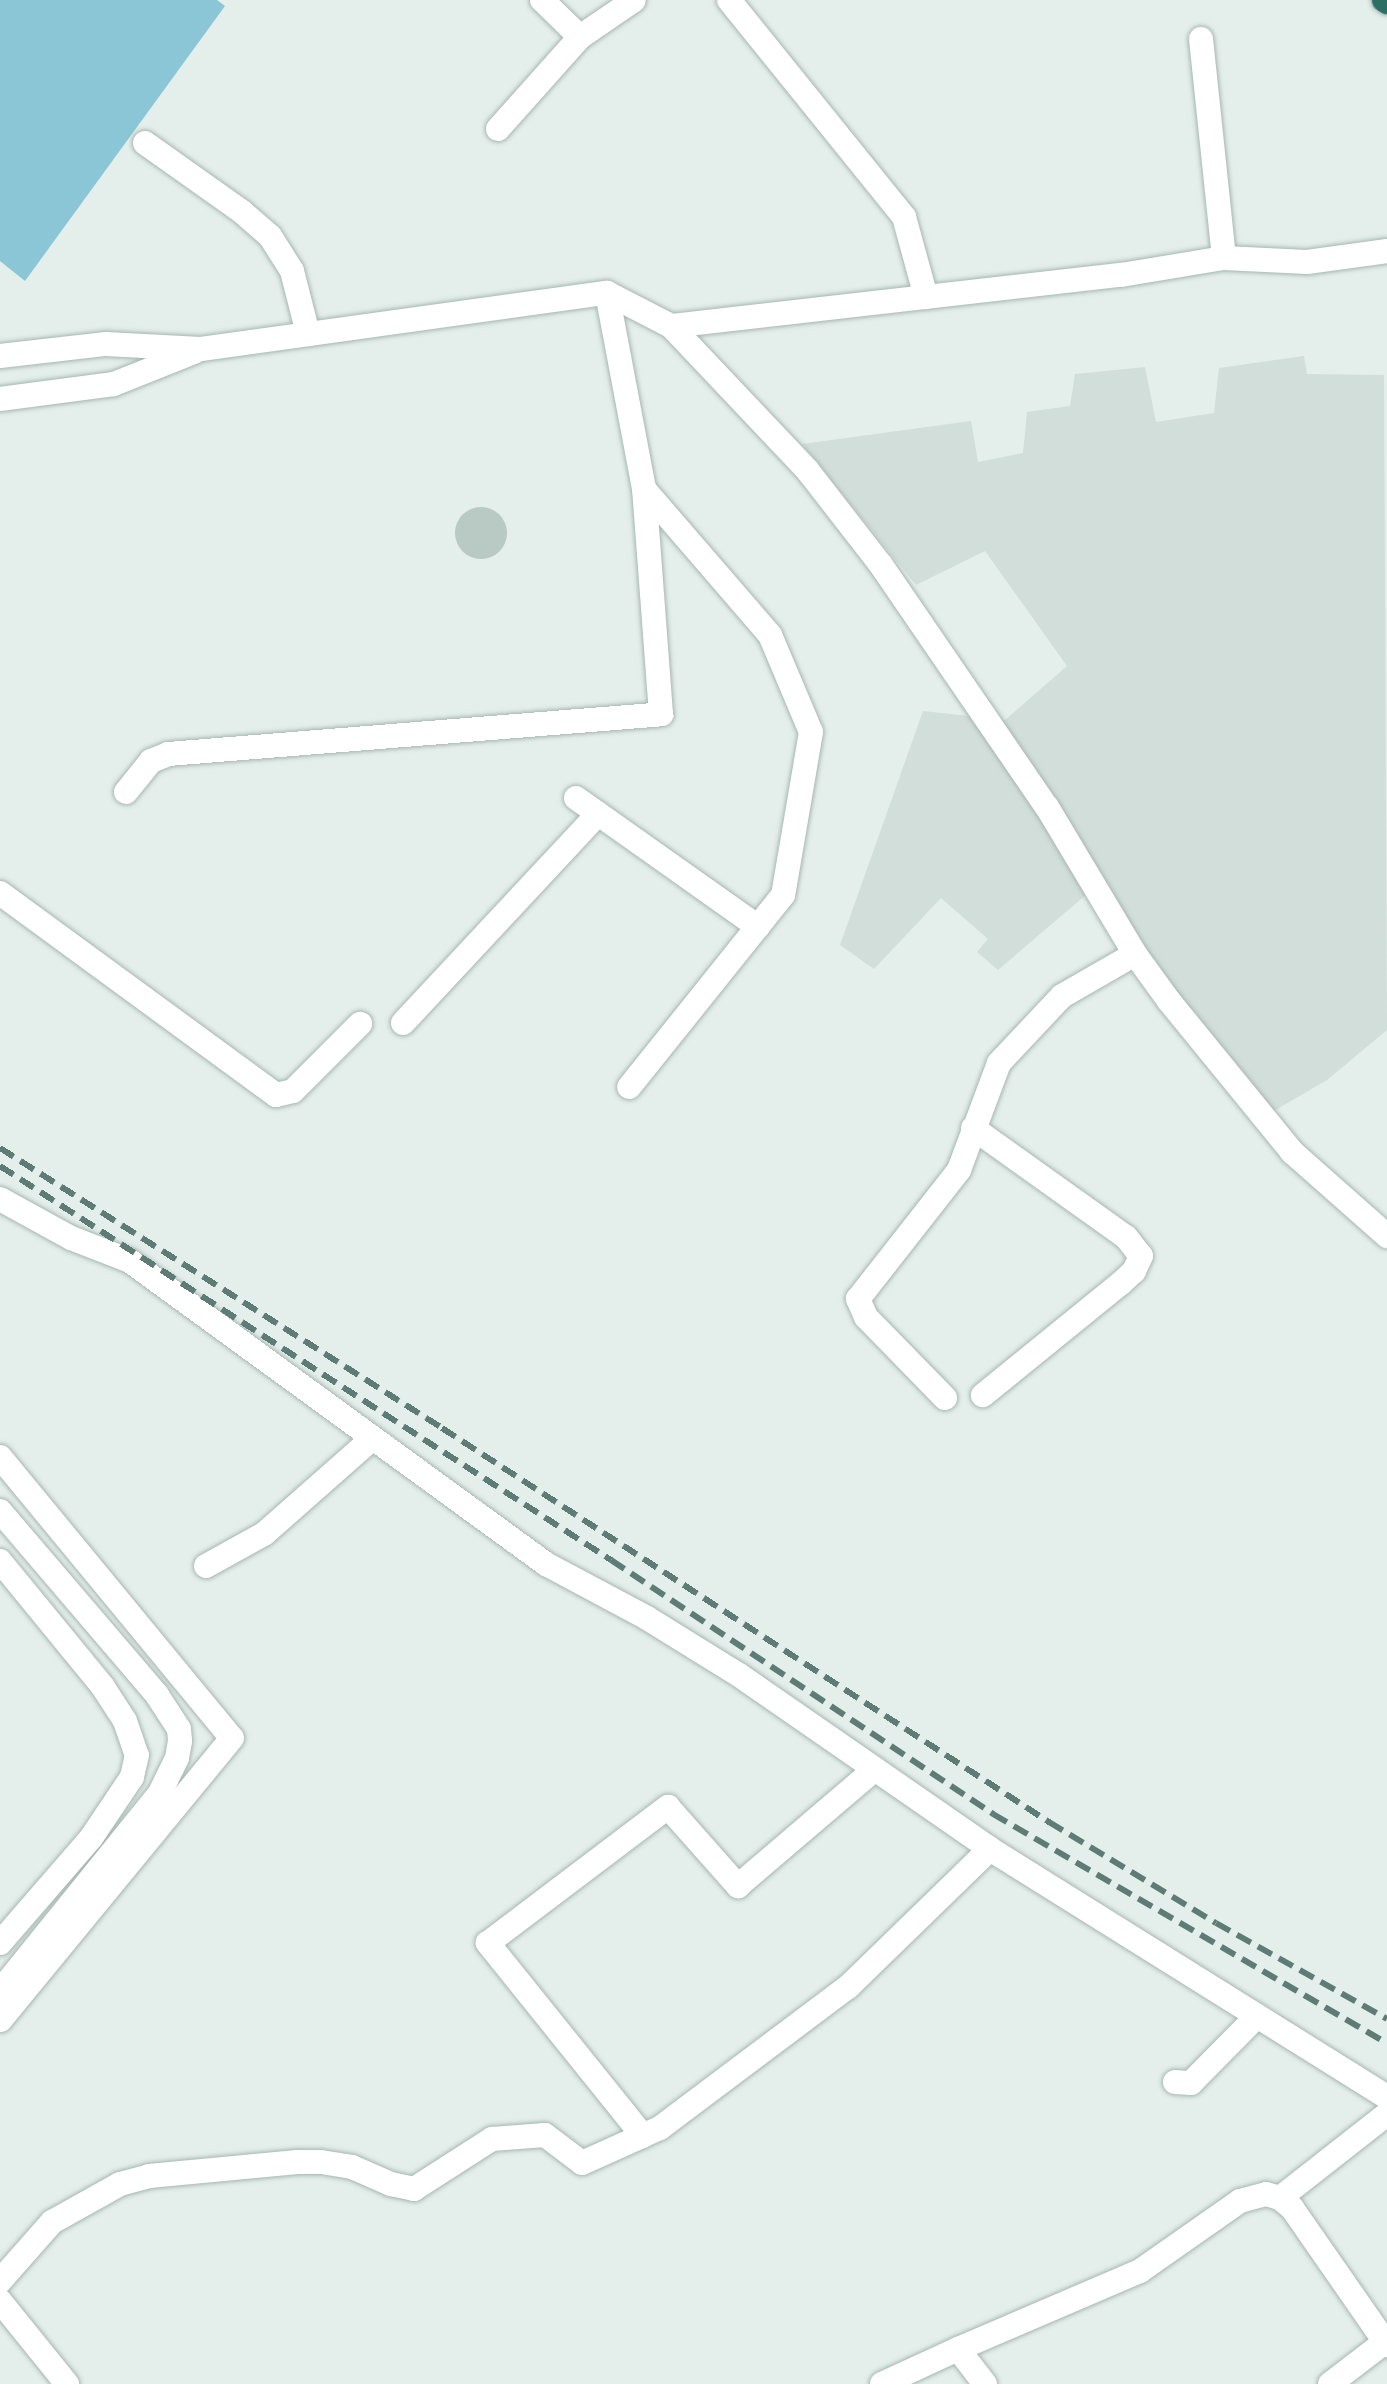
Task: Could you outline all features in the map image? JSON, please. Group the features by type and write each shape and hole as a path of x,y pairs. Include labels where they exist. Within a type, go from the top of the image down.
{"street":[{"path":"542,0 580,37"},
{"path":"498,129 580,37 634,0"},
{"path":"729,0 904,217 926,297"},
{"path":"1201,39 1224,258"},
{"path":"145,143 241,211 270,236 292,271 308,334"},
{"path":"671,326 1121,275 1224,258 1307,262 1387,251"},
{"path":"126,792 151,761 168,754 661,714 644,489 607,293"},
{"path":"0,356 106,344 201,349 607,293 671,326 808,471 881,565 1047,807 1135,954 1264,1121 1327,1185 1387,1236"},
{"path":"0,399 114,384 201,349"},
{"path":"629,1087 783,895 811,732 770,635 644,489"},
{"path":"576,798 758,927"},
{"path":"403,1023 598,814"},
{"path":"0,893 276,1095 293,1091 360,1024"},
{"path":"945,1398 866,1317 858,1299 959,1170 999,1063 1020,1037 1062,996 1135,954"},
{"path":"973,1128 1126,1237 1141,1256 1134,1271 1121,1283 983,1395"},
{"path":"0,1199 71,1238 130,1261 546,1564 647,1618 739,1675 990,1849 1387,2097"},
{"path":"206,1566 264,1534 373,1438"},
{"path":"0,1457 232,1738 0,2020"},
{"path":"0,1511 157,1695 179,1729 180,1741 177,1758 160,1793 45,1940 0,1991"},
{"path":"0,1561 103,1687 125,1721 137,1755 132,1777 91,1838 0,1943"},
{"path":"643,2136 488,1943 668,1807 738,1886 875,1769"},
{"path":"0,2281 52,2222 133,2179 321,2162 352,2167 404,2189 414,2189 492,2139 545,2135 582,2163 660,2128 848,1987 990,1849"},
{"path":"1175,2082 1191,2083 1257,2016"},
{"path":"1280,2198 1387,2114"},
{"path":"882,2384 1140,2271 1240,2201 1266,2194 1280,2198 1292,2208 1386,2343 1330,2384"},
{"path":"0,2301 67,2384"},
{"path":"958,2349 985,2384"}],"shaded area":[{"path":"1304,356 1307,374 1384,375 1387,1030 1327,1080 1272,1112 1152,968 1101,882 998,970 977,952 988,939 941,898 874,969 840,945 923,711 1005,720 1067,666 985,551 916,585 802,444 971,421 978,462 1023,453 1027,412 1070,406 1075,374 1145,367 1156,422 1214,413 1219,368"}],"water":[{"path":"0,0 217,0 225,6 25,281 0,261"}],"building":[{"path":"481,507 499,515 507,533 499,551 481,559 463,551 455,533 463,515"}],"railway":[{"path":"0,1148 442,1428 1049,1822 1216,1923 1387,2019"},
{"path":"0,1166 611,1560 993,1814 1387,2043"}]}
